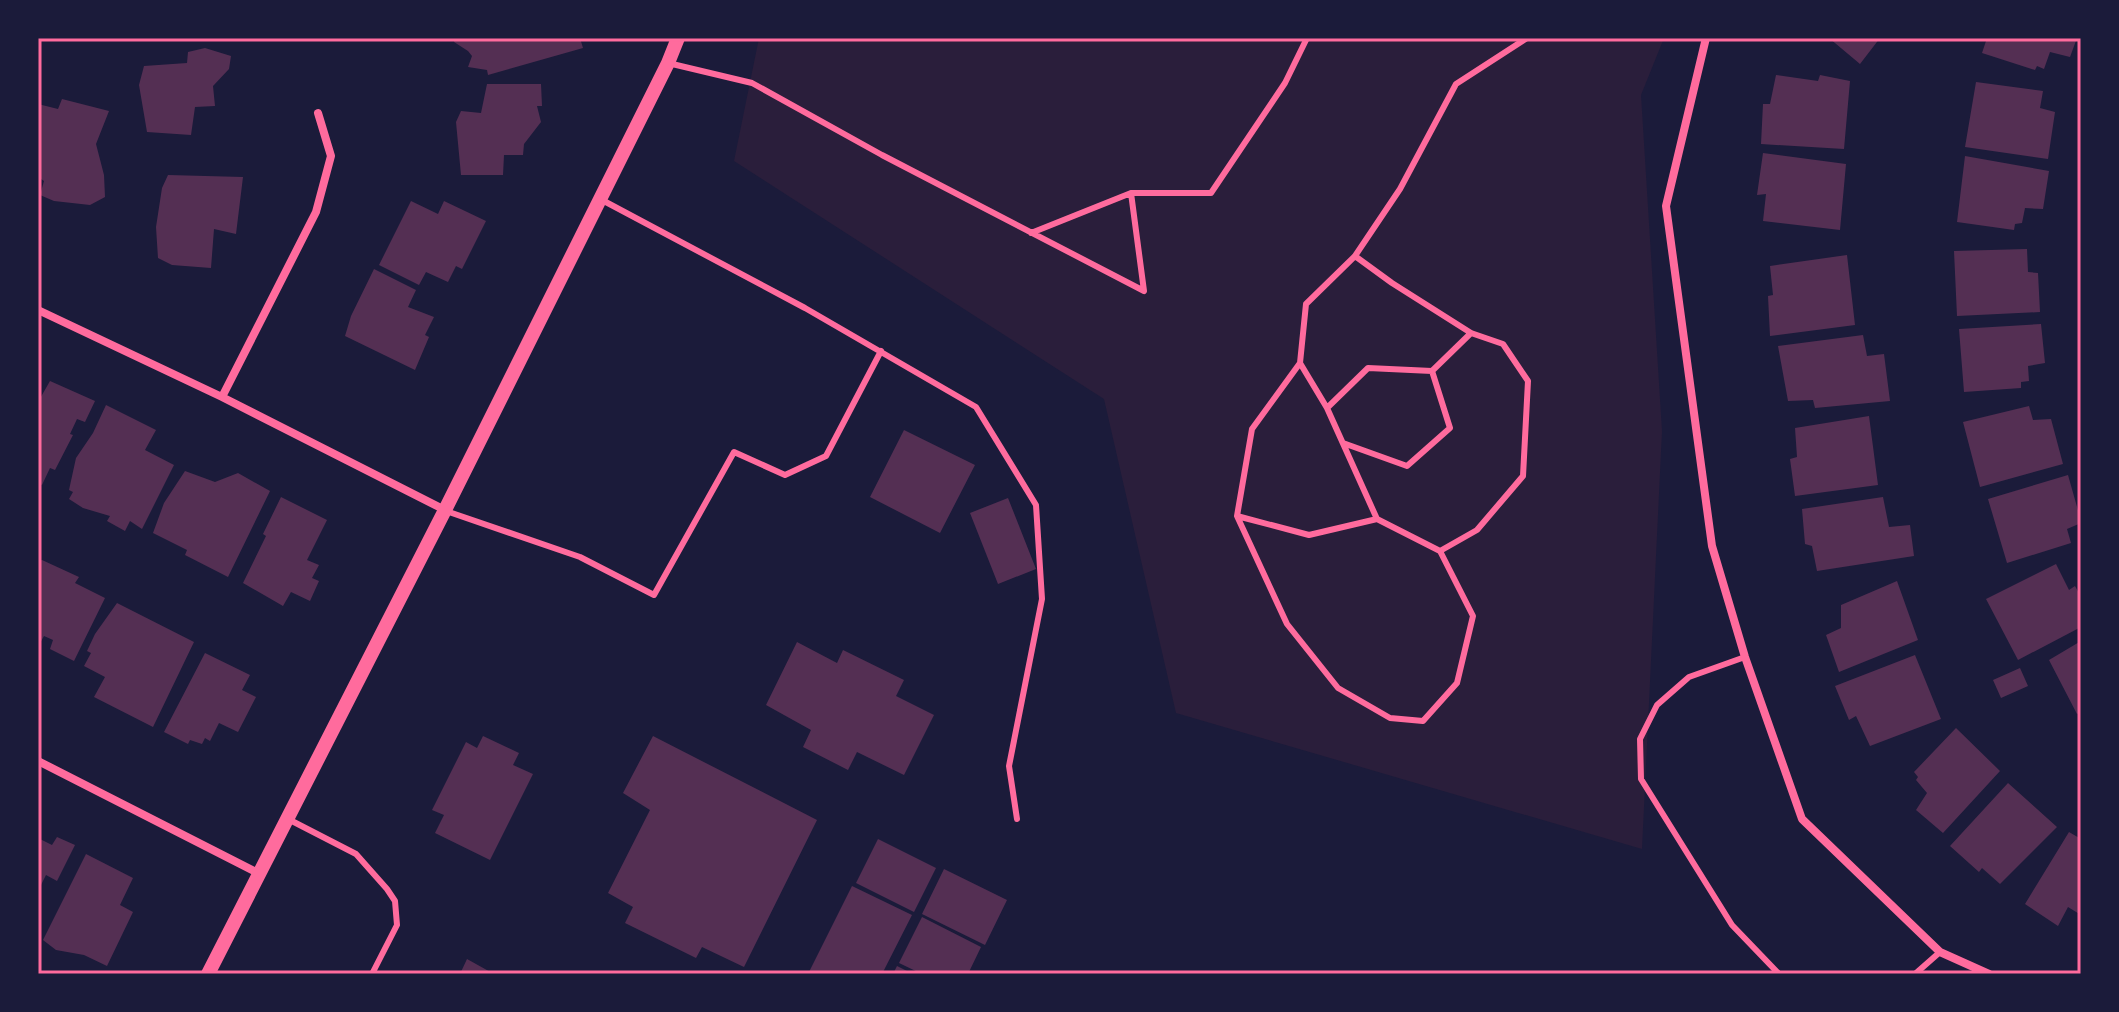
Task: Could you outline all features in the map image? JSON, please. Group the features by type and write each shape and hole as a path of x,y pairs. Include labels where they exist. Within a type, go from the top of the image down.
{"street":[{"path":"208,974 445,510 678,38"},
{"path":"1706,38 1666,206 1712,546 1745,657 1802,819 1940,952 1989,974"},
{"path":"222,397 316,212 331,156 318,113"},
{"path":"38,310 222,397 445,510"},
{"path":"38,761 260,874"}],"lane":[{"path":"1031,233 1131,193 1211,193 1285,83 1307,38"},
{"path":"1300,363 1327,408 1377,519 1440,551 1473,616 1457,683 1423,721 1390,718 1338,688 1287,624 1237,516 1252,429 1300,363 1306,304 1355,256 1400,189 1456,84 1527,38"},
{"path":"668,63 752,83 1144,291 1131,193"},
{"path":"600,199 881,351 976,407 1036,505 1042,599 1009,766 1017,819"},
{"path":"1355,256 1471,333 1503,344 1528,381 1523,476 1477,530 1440,551"},
{"path":"1327,408 1368,368 1432,371 1471,333"},
{"path":"445,510 580,557 654,595 734,452 785,475 826,456 881,351"},
{"path":"1343,443 1407,466 1450,428 1432,371"},
{"path":"1237,516 1309,535 1377,519"},
{"path":"1745,657 1689,677 1657,705 1640,739 1641,779 1732,925 1779,974"},
{"path":"288,819 356,854 395,901 397,925 372,974"},
{"path":"1915,974 1940,952"}],"shaded area":[{"path":"759,38 1664,38 1641,95 1662,431 1642,849 1176,713 1104,399 734,161"}],"building":[{"path":"455,38 580,38 583,48 488,75 487,70 468,67 472,56 454,42"},
{"path":"1829,38 1880,38 1860,64"},
{"path":"1987,38 2077,38 2070,57 2050,52 2044,69 2037,66 2035,70 1982,53"},
{"path":"205,48 231,56 229,69 213,86 215,106 195,107 191,135 147,132 139,85 144,66 187,63 188,52"},
{"path":"1776,75 1818,81 1820,75 1850,81 1844,149 1761,144 1763,104 1770,104"},
{"path":"1976,82 2043,91 2040,108 2055,112 2048,159 1965,147"},
{"path":"487,84 541,84 542,106 537,106 541,122 524,144 523,155 504,155 503,175 461,175 456,122 461,111 481,113"},
{"path":"62,99 109,111 96,144 104,175 105,197 90,205 54,201 40,195 44,181 38,177 38,104 58,109"},
{"path":"1763,153 1846,164 1840,230 1763,221 1766,194 1757,195"},
{"path":"1965,156 2049,171 2043,209 2025,208 2022,223 2015,224 2014,230 1957,222"},
{"path":"168,175 243,177 236,234 214,229 211,268 172,265 158,258 156,227 162,188"},
{"path":"411,201 438,214 444,201 486,221 462,269 456,266 448,282 426,272 419,285 379,265"},
{"path":"2027,249 2028,272 2038,273 2040,312 1957,316 1954,251"},
{"path":"1847,255 1855,325 1770,336 1768,296 1773,295 1770,266"},
{"path":"374,269 416,290 408,307 434,317 415,370 345,336 351,316"},
{"path":"2041,324 2045,363 2028,366 2029,381 2021,382 2021,388 1964,392 1959,329"},
{"path":"1863,335 1867,356 1884,354 1890,401 1815,408 1813,400 1788,401 1778,346"},
{"path":"50,381 95,401 85,422 77,419 70,434 73,435 55,470 50,468 42,485 38,483 38,402"},
{"path":"106,405 156,430 145,450 174,465 142,529 130,521 125,531 107,521 110,516 83,508 69,499 73,492 69,490 76,458 93,433"},
{"path":"2029,406 2033,420 2051,419 2063,464 1980,487 1963,422"},
{"path":"1869,416 1878,485 1795,496 1790,459 1797,457 1795,428"},
{"path":"904,430 975,465 940,533 870,497"},
{"path":"185,471 215,482 238,473 270,491 228,577 185,555 187,550 153,533 164,503"},
{"path":"2068,475 2081,521 2067,529 2071,543 2007,563 1988,499"},
{"path":"281,497 327,520 307,560 319,565 312,578 319,581 310,601 291,592 283,606 243,583"},
{"path":"1883,497 1889,527 1910,525 1914,556 1817,571 1812,546 1805,544 1802,509"},
{"path":"1008,498 1036,569 998,584 970,513"},
{"path":"38,561 79,577 75,583 105,598 74,661 50,649 53,640 44,636 38,647"},
{"path":"2056,564 2069,590 2075,586 2081,597 2081,627 2018,660 1986,599"},
{"path":"1897,581 1918,640 1839,672 1826,635 1841,628 1841,605"},
{"path":"117,603 194,642 153,727 94,697 105,677 84,666 95,634"},
{"path":"2081,641 2081,712 2077,714 2049,660"},
{"path":"797,642 837,663 843,650 904,680 896,696 934,715 904,775 857,752 848,770 803,747 811,730 766,705"},
{"path":"205,653 250,675 242,690 256,697 238,732 219,723 210,741 205,738 202,744 190,740 188,744 164,732"},
{"path":"1915,655 1941,719 1870,746 1856,716 1849,720 1835,686"},
{"path":"2020,668 2028,686 2001,698 1993,680"},
{"path":"1956,728 2000,771 1943,833 1916,810 1927,793 1916,780 1918,777 1914,772"},
{"path":"483,736 519,753 513,765 533,774 490,860 435,833 444,815 432,810 466,742 477,748"},
{"path":"653,736 817,820 744,967 702,947 696,958 625,923 633,907 608,893 650,810 623,793"},
{"path":"2008,783 2057,827 2000,884 1982,868 1979,872 1950,846"},
{"path":"2069,832 2081,839 2081,915 2068,907 2058,926 2025,904"},
{"path":"57,837 75,845 57,881 46,875 38,891 38,838 52,845"},
{"path":"878,839 936,868 914,912 856,883"},
{"path":"86,854 133,878 120,905 133,912 107,966 84,955 56,950 43,940"},
{"path":"944,869 1007,900 985,945 922,914"},
{"path":"852,886 912,915 882,974 808,974"},
{"path":"922,917 981,947 968,974 922,974 899,963"},
{"path":"467,959 494,974 460,974"},
{"path":"897,966 913,974 893,974"}]}
